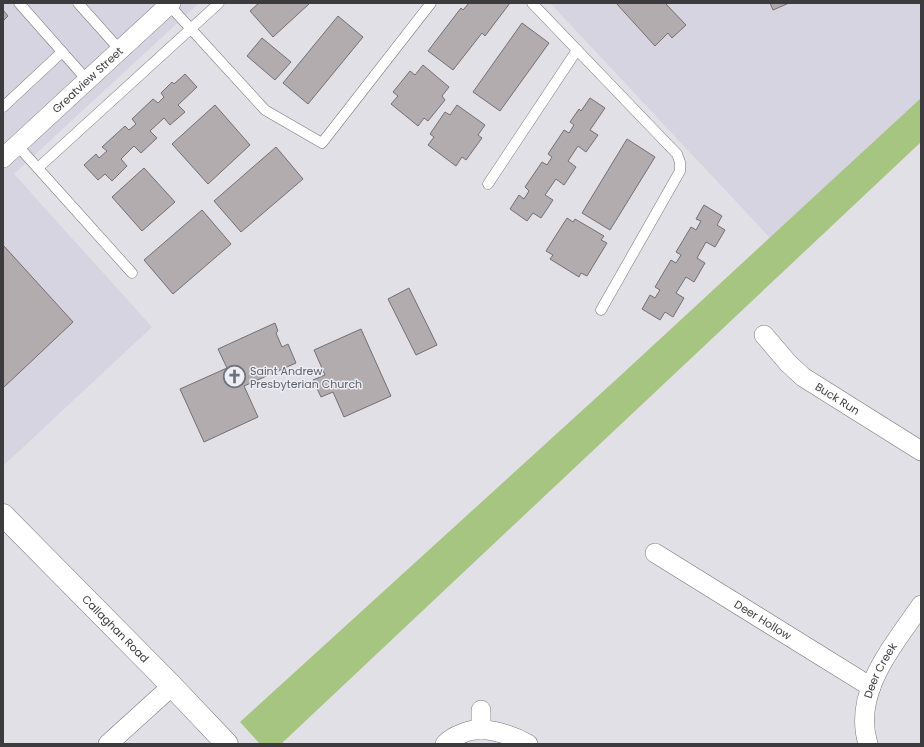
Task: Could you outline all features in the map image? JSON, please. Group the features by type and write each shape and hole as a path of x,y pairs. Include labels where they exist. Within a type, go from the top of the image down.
{"main road":[{"name":"Callaghan Road","path":"6,525 172,686 227,744"}],"street":[{"name":"Greatview Street","path":"3,158 170,4"},
{"name":"Buck Run","path":"764,335 788,363 803,377 921,451"},
{"name":"Deer Hollow","path":"655,553 871,687"},
{"name":"Deer Creek","path":"868,744 865,718 871,687 882,663 921,605"},
{"path":"108,744 172,686"},
{"path":"481,710 481,730"},
{"path":"445,744 461,733 481,730 499,732 517,738 528,744"}],"lane":[{"path":"19,3 87,80"},
{"path":"78,3 120,50"},
{"path":"38,168 219,3"},
{"path":"170,4 191,29 266,110 322,143 431,3"},
{"path":"532,3 677,154 680,162 680,171 601,310"},
{"path":"488,184 577,50"},
{"path":"3,107 62,52"},
{"path":"17,145 132,273"}],"shaded area":[{"path":"3,3 199,3 14,174 152,327 3,466"},
{"path":"550,3 921,3 921,98 770,238"}],"green space":[{"path":"921,98 921,142 281,744 260,744 240,722 620,376"}],"building":[{"path":"259,3 310,3 273,37 250,11"},
{"path":"469,3 510,3 485,36 482,33 453,70 428,51 461,8 463,10"},
{"path":"616,3 665,3 686,25 672,38 668,33 655,46"},
{"path":"770,3 789,3 773,10"},
{"path":"3,10 8,16 3,21"},
{"path":"338,16 363,37 308,104 283,83"},
{"path":"522,23 549,43 500,111 473,92"},
{"path":"262,38 291,62 275,80 247,56"},
{"path":"423,65 449,87 442,96 445,100 428,121 424,118 418,126 391,104 398,96 393,92 410,71 415,75"},
{"path":"185,74 197,87 178,105 185,112 170,125 164,118 150,131 157,138 141,153 134,146 121,159 127,166 112,181 105,174 98,180 84,165 96,154 99,158 107,151 102,147 125,126 129,130 136,124 132,119 153,99 158,103 164,97 161,93 172,82 174,84"},
{"path":"590,98 605,108 590,130 598,135 586,152 578,146 568,161 576,167 564,185 556,179 545,195 553,200 541,218 533,213 527,221 510,209 519,195 524,199 529,191 525,187 542,162 547,165 552,157 548,154 564,130 569,133 574,125 570,122 579,109 581,111"},
{"path":"215,105 250,145 208,184 172,144"},
{"path":"457,105 485,125 478,135 482,138 466,160 462,157 456,166 428,145 434,137 430,134 445,112 450,115"},
{"path":"627,139 655,157 610,230 582,213"},
{"path":"276,147 303,179 241,232 214,201"},
{"path":"144,168 175,202 142,231 112,197"},
{"path":"704,205 722,216 717,225 725,230 715,247 706,242 697,258 705,263 694,282 686,277 676,293 684,298 673,317 665,312 660,320 642,309 650,295 655,298 660,290 655,287 671,260 676,263 681,255 676,252 691,227 696,230 701,221 696,219"},
{"path":"202,210 231,244 173,294 144,260"},
{"path":"567,218 573,222 575,219 604,236 601,240 607,243 587,276 581,273 579,277 550,259 553,255 546,251"},
{"path":"3,245 73,322 3,388"},
{"path":"409,288 437,345 416,355 388,299"},
{"name":"Saint Andrew Presbyterian Church","path":"275,323 278,331 276,333 282,347 288,344 296,363 244,386 258,417 204,442 180,389 227,368 218,349"},
{"path":"361,329 391,396 344,417 333,392 321,397 313,380 325,375 314,350"}],"place":[{"name":"Saint Andrew Presbyterian Church","path":"235,377"}]}
